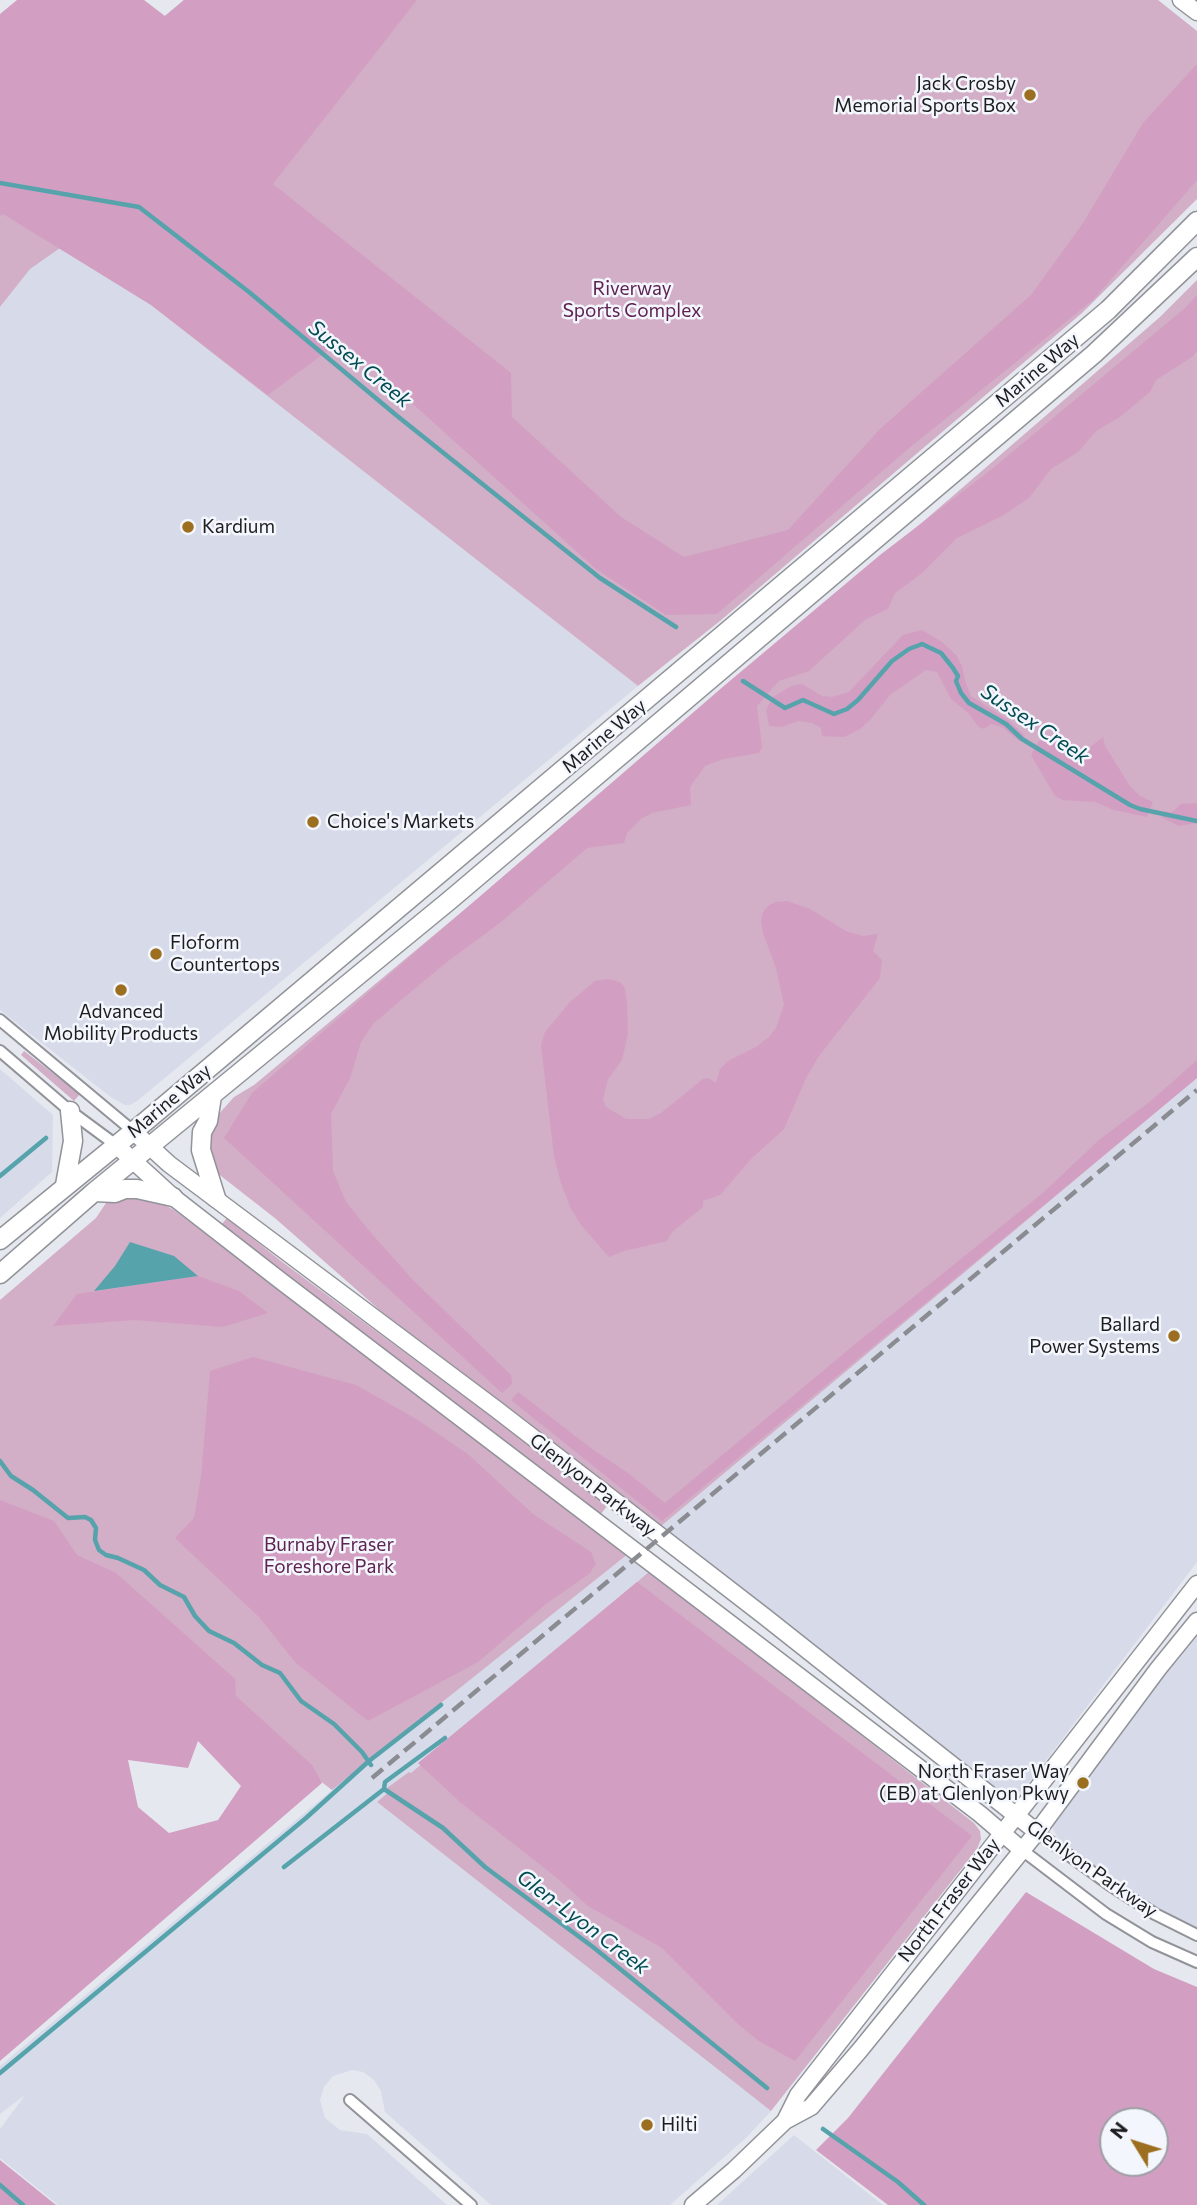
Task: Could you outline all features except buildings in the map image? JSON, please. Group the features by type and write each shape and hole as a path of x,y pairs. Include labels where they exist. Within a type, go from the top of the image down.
{"main road":[{"name":"Marine Way","path":"0,1240 1098,318 1197,221"},
{"name":"Marine Way","path":"0,1274 94,1192 450,900 1094,354 1197,257"},
{"path":"212,1096 208,1121 202,1132 201,1150 216,1198"},
{"path":"65,1185 73,1141 70,1111"},
{"path":"94,1192 115,1193 125,1189 137,1189 173,1197"}],"street":[{"path":"1181,0 1197,12"},
{"name":"Glenlyon Parkway","path":"0,1020 169,1164 764,1616 1037,1832 1155,1914 1197,1935"},
{"name":"Glenlyon Parkway","path":"0,1051 70,1111 116,1145 173,1197 1106,1914 1152,1942 1197,1962"},
{"name":"North Fraser Way","path":"693,2205 734,2171 785,2120 798,2095 1197,1584"},
{"name":"North Fraser Way","path":"785,2120 811,2107 860,2050 1037,1832 1197,1621"},
{"path":"351,2100 471,2205"}],"shaded area":[{"path":"60,247 151,305 638,686 130,1105 112,1098 0,1010 0,307 30,268"},
{"path":"0,1069 53,1115 52,1172 0,1218"},
{"path":"1197,1078 1197,1562 1025,1788 1014,1796 1007,1795 998,1791 660,1527"},
{"path":"628,1554 650,1571 377,1802 771,2111 747,2137 670,2205 491,2205 385,2112 381,2091 374,2080 363,2072 352,2070 333,2076 324,2087 320,2100 325,2118 340,2130 367,2134 447,2205 58,2205 0,2158 0,2129 25,2095 0,2114 0,2066 332,1790"},
{"path":"1197,1632 1197,1929 1146,1902 1113,1880 1058,1838 1052,1827 1058,1813"},
{"path":"794,2135 883,2205 717,2205"}],"green space":[{"path":"17,0 144,0 165,16 184,0 417,0 273,184 511,373 512,417 621,517 684,557 788,530 880,429 1031,295 1083,223 1143,123 1197,64 1197,180 1093,300 908,449 717,614 666,615 596,569 342,340 268,395 151,305 3,214 0,216 0,14"},
{"name":"Riverway Sports Complex","path":"184,0 1158,0 1197,31 1197,199 1082,313 720,621 638,686 151,305 60,248 30,269 0,307 0,46 67,98"},
{"path":"1197,280 1197,1078 660,1527 383,1313 276,1219 215,1171 207,1141 217,1116 234,1097 254,1085 734,685 1160,317"},
{"path":"1197,295 1197,351 1192,357 1156,380 1150,392 1120,417 1096,431 1078,452 1051,469 1029,498 1002,516 957,538 922,573 895,593 888,609 866,619 809,671 779,681 757,706 762,747 759,753 723,759 705,766 690,787 691,805 652,813 641,819 627,833 624,843 587,848 501,922 447,962 374,1023 361,1042 350,1078 331,1114 333,1171 346,1202 372,1234 412,1279 511,1375 512,1384 502,1393 224,1138 252,1093 725,685 880,555 992,469 1185,308"},
{"path":"922,630 942,642 956,655 971,696 1011,722 1025,736 1019,741 1002,727 991,724 984,729 979,727 968,713 951,699 937,672 926,670 890,695 860,729 844,737 822,736 821,728 799,721 781,727 769,726 766,710 773,697 791,686 802,684 822,696 832,697 849,692 903,635"},
{"path":"1053,735 1066,750 1075,753 1084,752 1103,737 1105,746 1130,786 1140,796 1153,802 1147,817 1114,810 1095,802 1063,800 1055,796 1031,755 1038,742 1045,736"},
{"path":"1197,803 1197,823 1179,826 1161,817 1165,811 1171,813 1181,804"},
{"path":"787,901 810,909 846,931 863,936 878,934 873,951 882,960 880,978 819,1056 806,1078 784,1129 751,1159 720,1195 703,1201 703,1207 672,1232 667,1241 609,1257 581,1225 571,1209 561,1183 554,1156 541,1045 545,1032 570,1002 595,981 608,979 620,982 625,988 628,1034 622,1060 608,1079 603,1099 606,1107 626,1119 649,1119 661,1113 703,1079 708,1078 716,1083 720,1069 728,1061 756,1047 776,1028 784,1005 761,921 768,906"},
{"path":"24,1051 80,1094 74,1101 21,1055"},
{"path":"1197,1060 1197,1078 662,1521 511,1400 518,1392 665,1503 854,1345 1044,1192 1099,1140 1152,1100"},
{"name":"Burnaby Fraser Foreshore Park","path":"128,1195 155,1200 174,1210 628,1554 332,1790 0,1533 0,1300 96,1218 106,1203"},
{"path":"227,1218 607,1506 601,1514 220,1226"},
{"path":"198,1276 239,1291 268,1313 223,1327 134,1320 53,1326 77,1294"},
{"path":"253,1357 356,1385 418,1420 469,1455 533,1514 591,1552 596,1564 589,1574 546,1604 478,1662 368,1721 295,1662 259,1617 175,1538 194,1518 201,1477 210,1371"},
{"path":"0,1500 54,1521 77,1555 116,1573 235,1679 236,1696 312,1765 322,1783 0,2061","holes":["198,1741 241,1786 218,1820 169,1833 138,1807 128,1760 188,1768"]},
{"path":"650,1571 974,1823 980,1831 981,1839 977,1849 771,2111 377,1802 390,1791 387,1788 411,1773"},
{"path":"637,1582 972,1836 795,2061 759,2041 739,2025 662,1948 588,1906 557,1878 460,1802 418,1763"},
{"path":"1026,1892 1154,1969 1197,1987 1197,2205 888,2205 816,2150 848,2118"},
{"path":"0,2160 56,2205 0,2205"}],"water":[{"path":"130,1242 174,1256 198,1276 94,1291 115,1266"}],"waterway":[{"name":"Sussex Creek","path":"0,183 139,207 249,292 396,415 600,578 676,627"},
{"name":"Sussex Creek","path":"743,681 785,708 803,700 834,714 847,709 858,700 892,661 922,644 941,653 953,668 958,676 956,681 961,693 969,703 1006,724 1022,739 1130,805 1197,821"},
{"path":"0,1176 46,1138"},
{"name":"Glen-Lyon Creek","path":"0,1461 11,1476 68,1518 85,1517 91,1520 96,1528 95,1540 99,1550 144,1570 160,1585 184,1597 195,1616 209,1631 234,1643 262,1665 280,1673 301,1701 334,1724 371,1765"},
{"path":"0,2073 306,1818 369,1761 441,1705"},
{"name":"Glen-Lyon Creek","path":"445,1738 385,1782 384,1789 443,1828 485,1867 593,1947 767,2088"},
{"path":"284,1867 384,1789"},
{"name":"Glen-Lyon Creek","path":"823,2129 898,2182 924,2205"},
{"path":"0,2185 23,2205"}],"railway":[{"path":"372,1778 1197,1090"}],"place":[{"name":"Jack Crosby Memorial Sports Box","path":"1030,95"},
{"name":"Kardium","path":"188,527"},
{"name":"Choice's Markets","path":"313,822"},
{"name":"Floform Countertops","path":"156,954"},
{"name":"Advanced Mobility Products","path":"121,990"},
{"name":"Ballard Power Systems","path":"1174,1336"},
{"name":"North Fraser Way (EB) at Glenlyon Pkwy","path":"1083,1783"},
{"name":"Hilti","path":"647,2125"}]}
